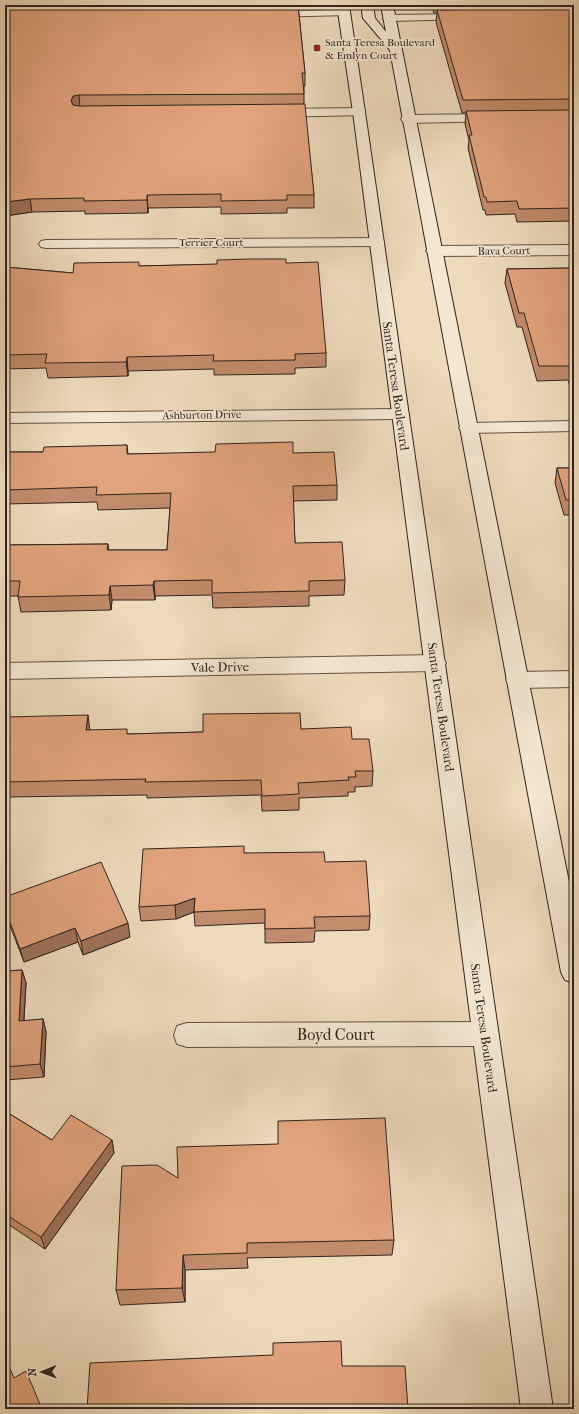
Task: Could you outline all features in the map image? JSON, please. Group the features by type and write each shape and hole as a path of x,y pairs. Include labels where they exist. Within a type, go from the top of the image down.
{"main road":[{"path":"367,5 369,18 394,49"},
{"path":"255,14 344,9"},
{"name":"Santa Teresa Boulevard","path":"344,9 537,1409"},
{"path":"480,16 388,11 394,49 574,972"},
{"path":"264,113 359,112"},
{"path":"408,119 511,118"},
{"name":"Terrier Court","path":"46,244 377,242"},
{"name":"Bava Court","path":"434,252 574,250"},
{"name":"Ashburton Drive","path":"5,418 400,414"},
{"path":"468,428 574,426"},
{"name":"Vale Drive","path":"5,671 435,663"},
{"path":"517,680 574,679"},
{"name":"Boyd Court","path":"187,1035 485,1034"}],"building":[{"path":"5,5 90,5 96,8 298,5 305,73 302,73 304,94 79,95 73,96 71,101 73,105 79,106 305,104 314,195 287,195 287,200 221,201 221,194 147,195 147,200 84,201 84,198 30,199 5,202"},
{"path":"574,8 574,99 463,100 437,10"},
{"path":"574,110 574,208 519,209 517,201 487,202 486,197 484,197 469,135 472,135 466,111"},
{"path":"286,259 286,263 318,262 326,353 295,354 295,360 213,361 214,355 127,357 126,362 45,363 47,354 5,355 5,267 73,273 74,263 139,262 139,266 217,264 217,260"},
{"path":"574,268 574,372 572,372 570,366 539,366 524,313 519,313 507,269"},
{"path":"293,442 293,453 334,452 337,485 293,486 295,543 342,542 345,580 309,581 309,591 212,593 212,580 154,581 153,585 110,586 109,595 18,597 20,581 5,581 5,545 108,544 107,550 167,550 171,493 96,495 97,487 5,490 5,452 43,452 44,447 127,445 127,454 215,452 216,444"},
{"path":"557,468 574,468 574,500 566,500"},
{"path":"300,713 301,729 351,727 352,739 369,739 373,771 355,771 356,777 348,777 349,780 298,783 299,794 262,796 261,780 145,782 146,779 5,782 5,717 88,715 86,730 127,729 127,734 203,732 203,714"},
{"path":"244,846 244,853 324,852 325,862 366,861 370,916 314,917 315,928 265,929 265,909 194,912 195,898 175,905 139,907 143,849"},
{"path":"101,862 128,923 81,941 75,928 20,949 5,909 5,897"},
{"path":"22,970 19,1021 43,1019 40,1064 5,1067 5,971"},
{"path":"5,1111 52,1140 71,1115 112,1140 41,1237 5,1214"},
{"path":"385,1118 394,1240 247,1243 247,1253 183,1255 182,1288 116,1290 122,1166 157,1165 178,1178 177,1147 278,1144 278,1121"},
{"path":"341,1341 342,1366 405,1366 408,1409 87,1409 90,1363 273,1355 273,1343"},
{"path":"5,1357 14,1378 26,1371 42,1409 5,1409"}],"place":[{"name":"Santa Teresa Boulevard & Emlyn Court","path":"317,48"}]}
